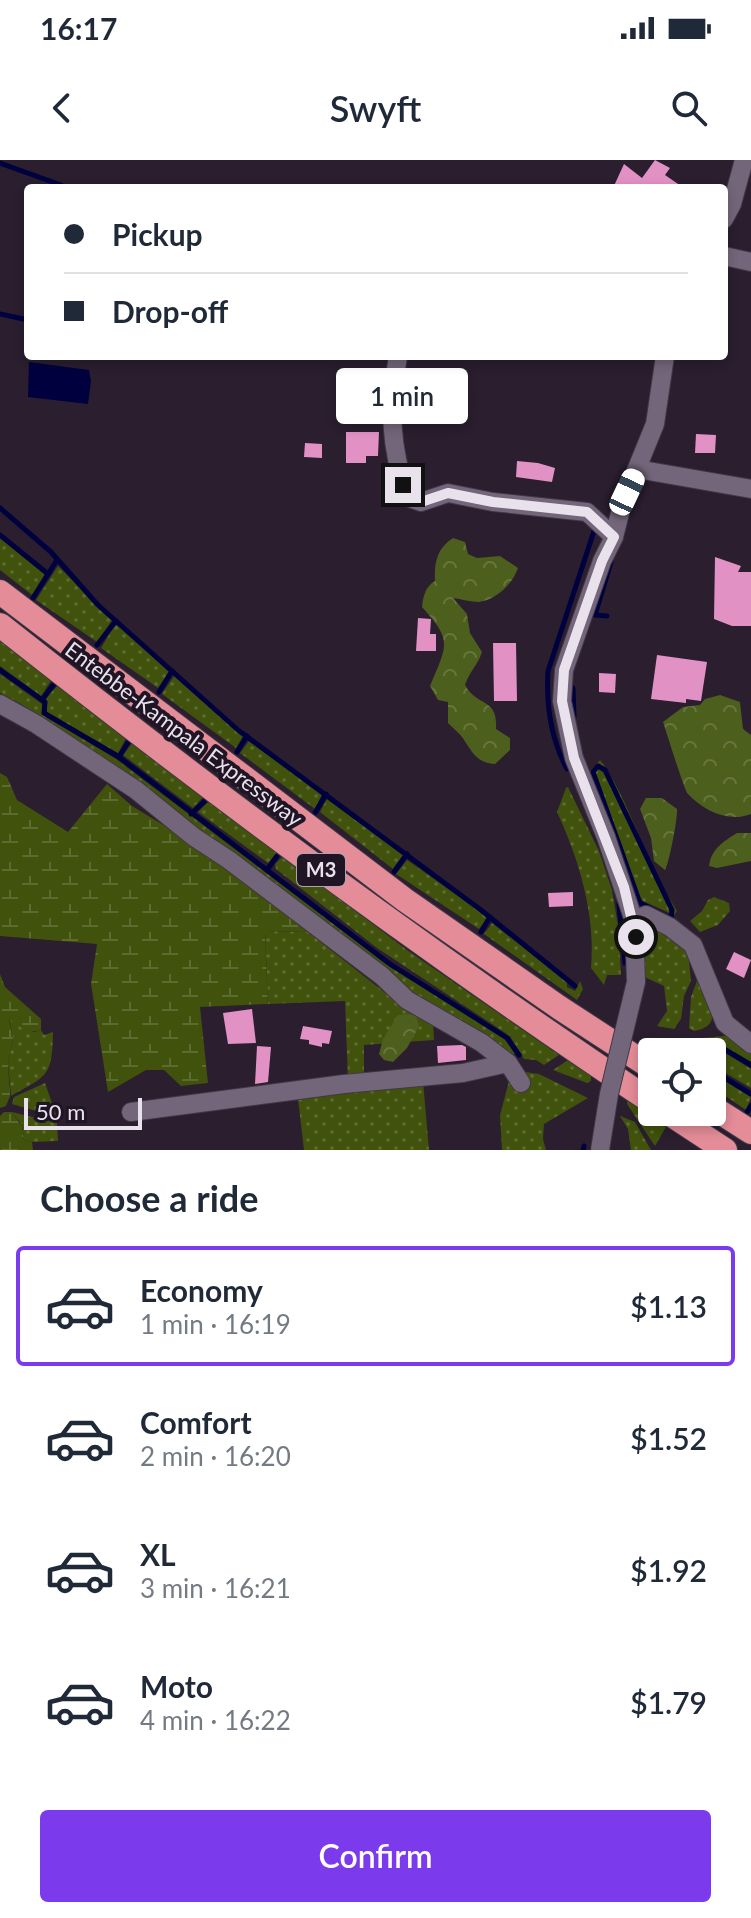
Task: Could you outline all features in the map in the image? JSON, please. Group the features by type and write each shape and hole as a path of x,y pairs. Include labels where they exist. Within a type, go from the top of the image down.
{"highway":[{"name":"Entebbe-Kampala Expressway","path":"0,592 405,900 638,1059"},
{"name":"Entebbe-Kampala Expressway","path":"0,625 323,872 540,1027 638,1093"},
{"path":"726,1116 751,1132"},
{"path":"688,1126 725,1150"}],"street":[{"path":"728,212 744,160"},
{"path":"728,257 751,262"},
{"path":"398,360 391,423 395,462 407,497 421,502 448,493 493,502 587,512 614,537"},
{"path":"600,1150 609,1094 636,982 634,921 606,837 574,758 562,701 564,670 602,561 614,537 622,505 655,424 664,360"},
{"path":"637,469 751,489"},
{"path":"0,704 38,725 136,790 194,837 370,966 407,1000 482,1043 508,1063 521,1083"},
{"path":"634,921 646,915 657,919 693,945 725,1023 751,1044"},
{"path":"131,1112 344,1084 463,1073 508,1063"}],"green space":[{"path":"0,538 45,574 32,595 0,570"},
{"path":"453,538 465,542 468,554 477,558 500,556 518,568 508,585 486,601 453,598 467,614 470,633 482,652 465,685 494,712 496,729 510,738 510,750 495,764 479,759 448,723 448,702 438,700 430,686 444,644 439,628 422,603 427,589 435,581 440,551"},
{"path":"58,566 112,620 97,642 36,600"},
{"path":"116,623 169,672 158,688 101,648"},
{"path":"0,641 52,679 41,696 0,666"},
{"path":"0,674 42,704 42,714 116,759 390,967 506,1039 515,1054 507,1055 420,1001 21,704 0,693"},
{"path":"174,676 243,736 236,748 162,694"},
{"path":"58,685 126,738 118,753 47,713 45,699"},
{"path":"720,695 740,702 743,729 751,735 751,814 743,816 717,814 688,794 663,722 683,707 700,705 705,699"},
{"path":"249,741 322,794 315,809 240,753"},
{"path":"133,742 204,796 193,808 123,755"},
{"path":"600,760 616,786 655,873 677,911 674,915 643,901 638,895 621,842 590,772"},
{"path":"0,773 7,777 17,800 68,832 107,784 132,806 198,846 308,932 265,931 268,1004 200,1007 208,1083 181,1086 164,1070 146,1070 108,1092 91,984 97,944 0,936"},
{"path":"568,787 599,851 612,890 621,975 607,975 604,985 591,968 591,928 584,888 557,812"},
{"path":"646,798 662,798 677,809 665,870 654,861 651,838 640,809"},
{"path":"327,799 403,855 393,869 320,812"},
{"path":"209,801 278,852 268,863 198,812"},
{"path":"737,833 751,833 751,861 717,868 709,866 715,850"},
{"path":"283,856 407,950 559,1055 544,1065 536,1060 524,1059 510,1036 377,948 276,869 275,864"},
{"path":"407,860 488,917 479,929 396,874"},
{"path":"714,897 729,903 730,911 718,925 700,932 690,921"},
{"path":"492,923 567,982 567,987 575,991 580,981 583,989 577,1000 484,934"},
{"path":"651,924 688,950 691,981 684,996 681,1019 674,1029 657,1026 667,1011 664,986 640,975 646,934"},
{"path":"265,931 308,932 388,995 433,1018 434,1040 364,1045 364,1076 348,1080 345,1001 268,1004"},
{"path":"0,974 5,987 41,1019 41,1030 28,1030 9,1019 13,1038 8,1063 10,1096 6,1106 0,1108"},
{"path":"698,978 712,1017 704,1028 694,1031 689,1028 691,997"},
{"path":"398,1015 416,1016 419,1026 407,1048 393,1062 384,1060 379,1054 383,1039"},
{"path":"9,1017 34,1032 41,1030 44,1035 53,1032 51,1058 46,1073 11,1096 8,1063 13,1038"},
{"path":"736,1035 751,1048 751,1062 726,1048 726,1038 702,1038"},
{"path":"726,1053 751,1069 751,1088 726,1073"},
{"path":"568,1060 591,1076 591,1081 587,1083 553,1070"},
{"path":"512,1070 539,1074 588,1098 544,1124 546,1150 502,1150 500,1115"},
{"path":"423,1081 429,1150 304,1150 298,1099"},
{"path":"726,1082 751,1097 746,1110 726,1096"},
{"path":"45,1083 57,1117 12,1104 14,1097"},
{"path":"627,1100 638,1108 638,1120"},
{"path":"4,1112 12,1112 22,1126 24,1140 32,1142 33,1150 0,1150 0,1116"},
{"path":"12,1112 57,1123 58,1141 24,1140 22,1125"},
{"path":"620,1116 635,1122 651,1150 631,1150 628,1129"},
{"path":"642,1126 666,1127 655,1146"}],"shaded area":[{"path":"29,362 89,370 88,404 28,397"}],"building":[{"path":"655,160 670,168 665,175 678,184 615,184 624,164 642,178"},
{"path":"346,432 379,432 378,456 366,456 366,463 346,463"},
{"path":"696,434 716,435 715,453 695,453"},
{"path":"305,443 322,444 322,458 304,457"},
{"path":"517,461 555,468 552,482 516,477"},
{"path":"715,557 741,566 738,572 751,572 751,626 732,626 714,619"},
{"path":"418,618 431,619 430,634 436,634 436,651 416,651"},
{"path":"493,643 516,643 517,701 494,701"},
{"path":"657,655 707,662 701,701 686,699 686,703 651,699"},
{"path":"599,673 616,674 615,693 599,692"},
{"path":"573,892 573,906 549,907 548,893"},
{"path":"734,952 751,960 744,978 726,969"},
{"path":"252,1009 256,1043 228,1044 223,1013"},
{"path":"303,1026 332,1031 329,1044 322,1043 322,1047 300,1039"},
{"path":"257,1046 271,1047 268,1082 255,1084"},
{"path":"437,1046 466,1047 466,1060 438,1063"}],"waterway":[{"path":"0,163 58,184"},
{"path":"0,314 24,319"},
{"path":"0,508 51,552 98,605 238,730 481,910 575,986"},
{"path":"567,769 551,722 548,671 596,525"},
{"path":"0,535 48,574"},
{"path":"33,598 57,560"},
{"path":"607,616 595,615 611,562"},
{"path":"97,645 116,621"},
{"path":"0,670 45,702 44,713 119,757 390,964 507,1038 519,1055"},
{"path":"159,692 172,671"},
{"path":"42,700 54,684"},
{"path":"573,688 574,717"},
{"path":"237,752 247,736"},
{"path":"119,757 129,741"},
{"path":"598,766 605,770 672,910 671,919 640,903 593,772 598,766"},
{"path":"315,813 326,794"},
{"path":"191,814 206,800"},
{"path":"394,872 407,854"},
{"path":"267,870 277,856"},
{"path":"619,904 625,963"},
{"path":"481,932 490,917"},
{"path":"726,1050 751,1065"},
{"path":"726,1079 751,1094"},
{"path":"747,1112 751,1106"},
{"path":"583,1150 584,1146"}],"route":[{"path":"403,485 407,497 421,502 448,493 493,502 587,512 614,537 602,561 564,670 562,701 574,758 624,887 636,937"}]}
